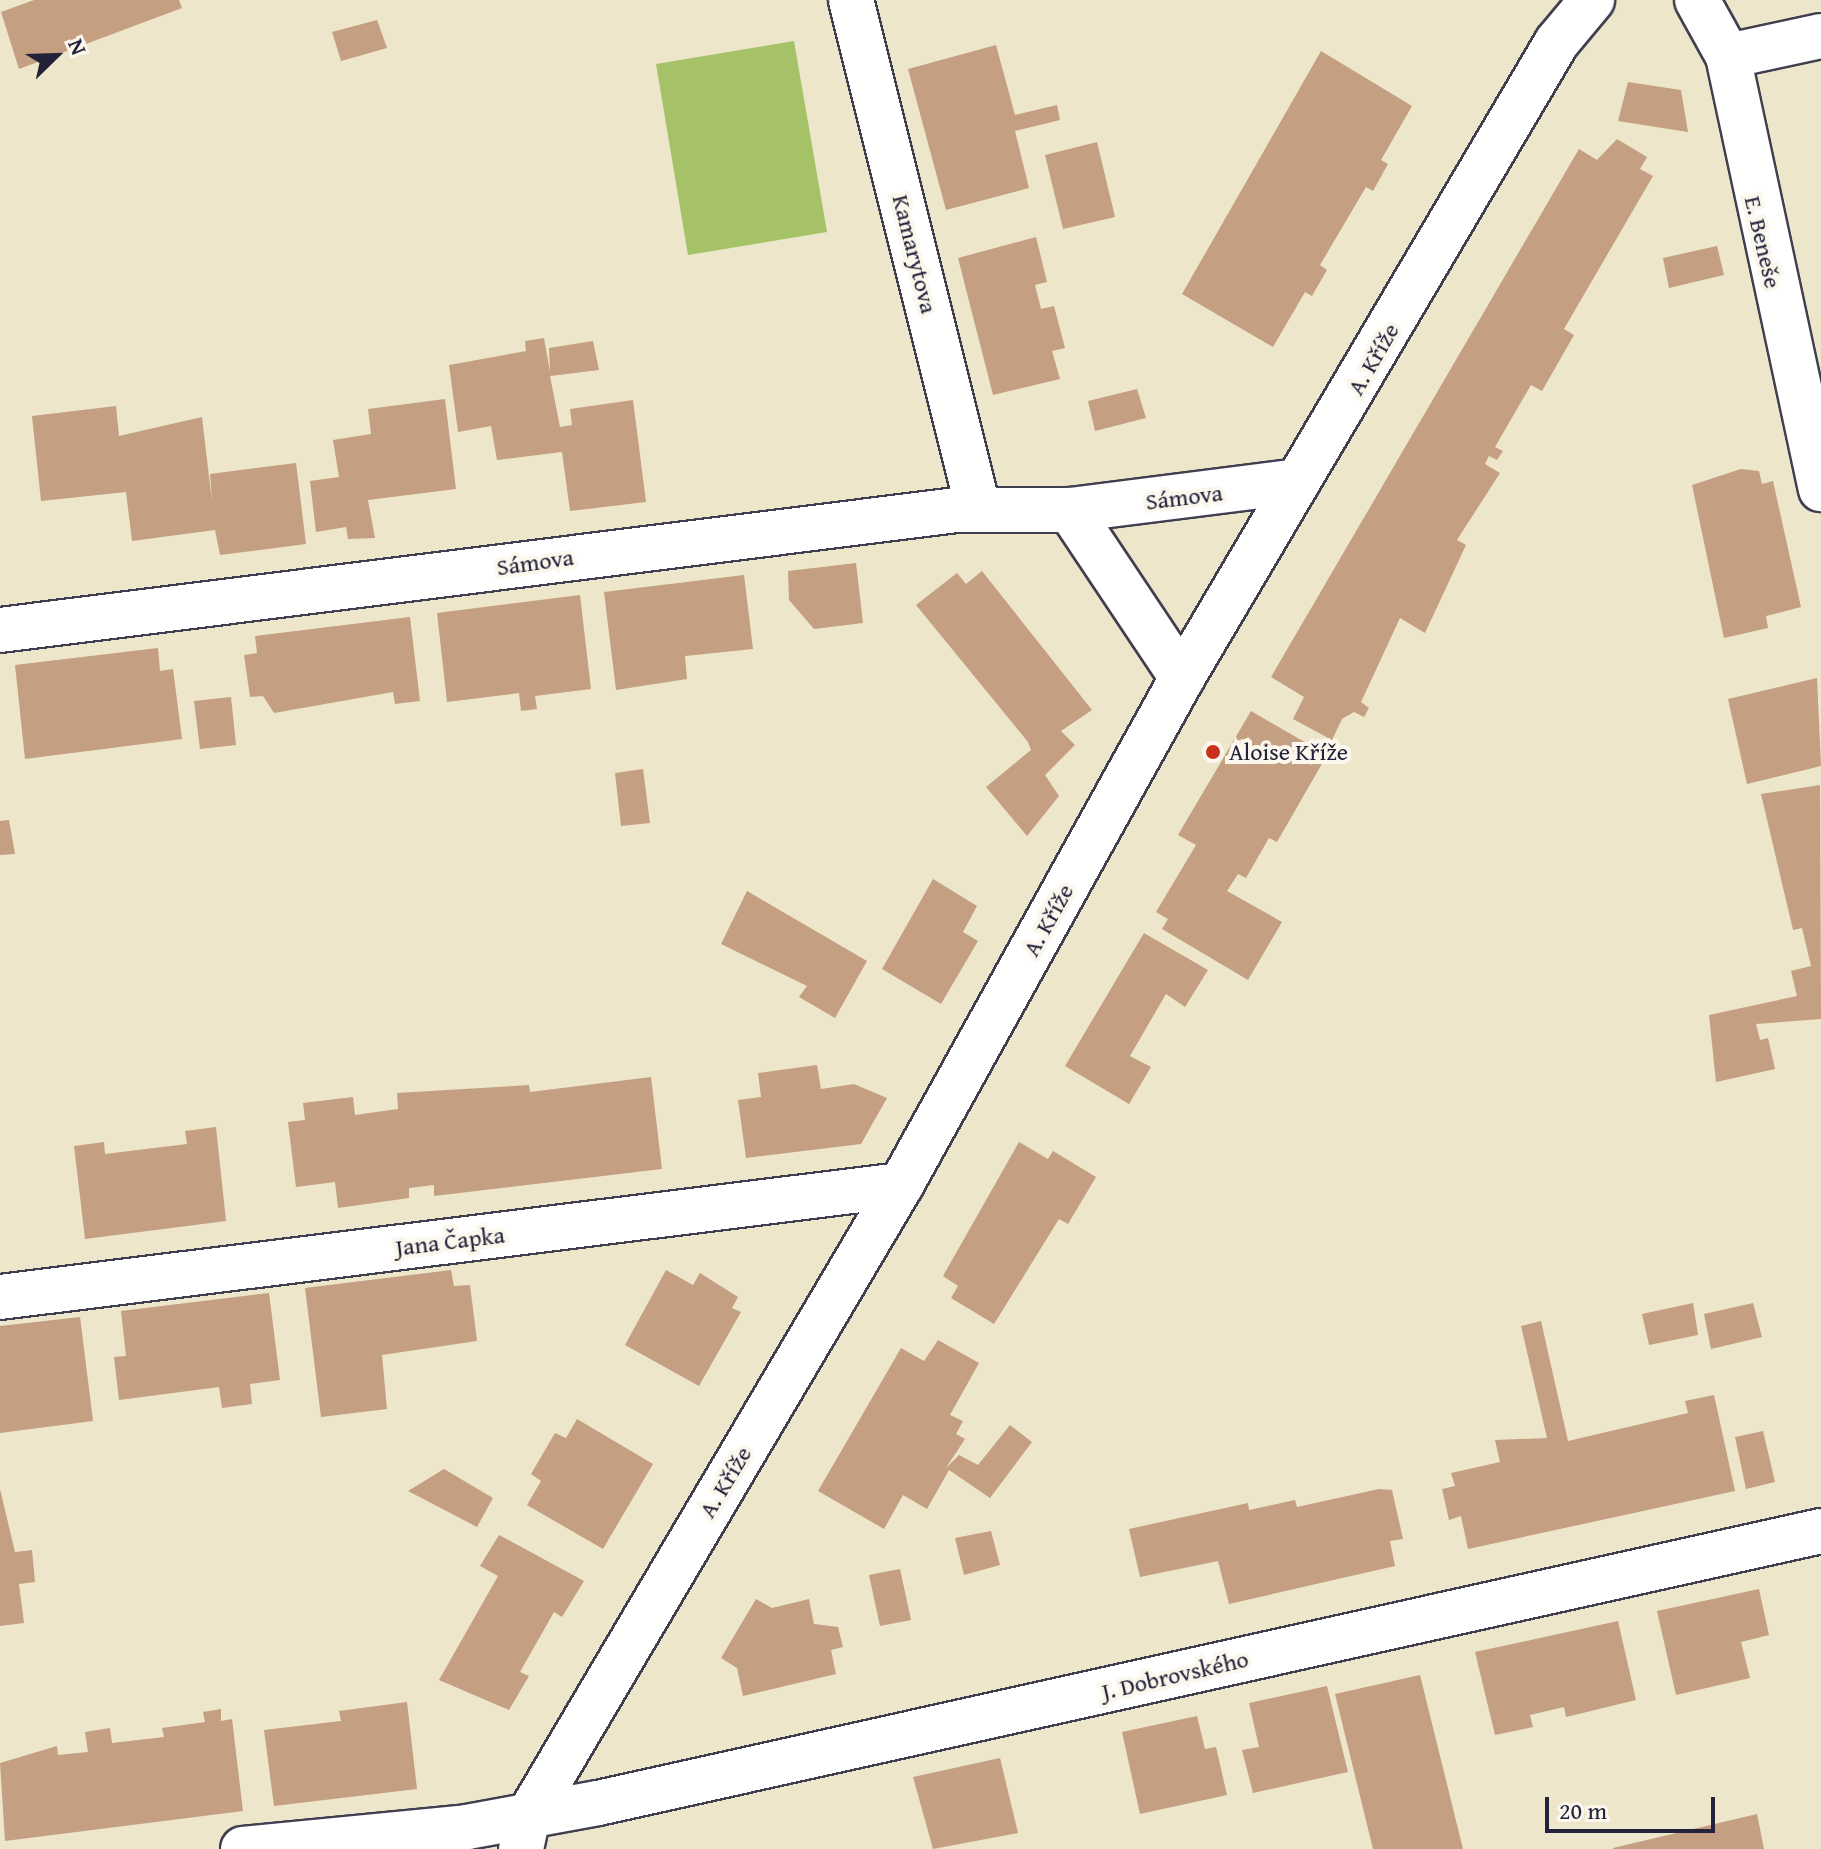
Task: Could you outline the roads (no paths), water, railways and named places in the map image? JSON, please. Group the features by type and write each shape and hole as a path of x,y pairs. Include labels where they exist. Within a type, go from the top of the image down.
{"street":[{"name":"Kamarytova","path":"851,0 978,508"},
{"name":"A. Kříže","path":"524,1833 901,1185 1182,678 1557,42 1592,0"},
{"name":"E. Beneše","path":"1697,0 1728,56 1821,489"},
{"path":"1728,56 1821,36"},
{"name":"Sámova","path":"0,630 978,508 1070,510 1298,481"},
{"path":"1070,510 1182,678"},
{"name":"Jana Čapka","path":"0,1297 901,1185"},
{"name":"J. Dobrovského","path":"243,1849 524,1833 1821,1531"}],"place":[{"name":"Aloise Kříže","path":"1213,752"}]}
